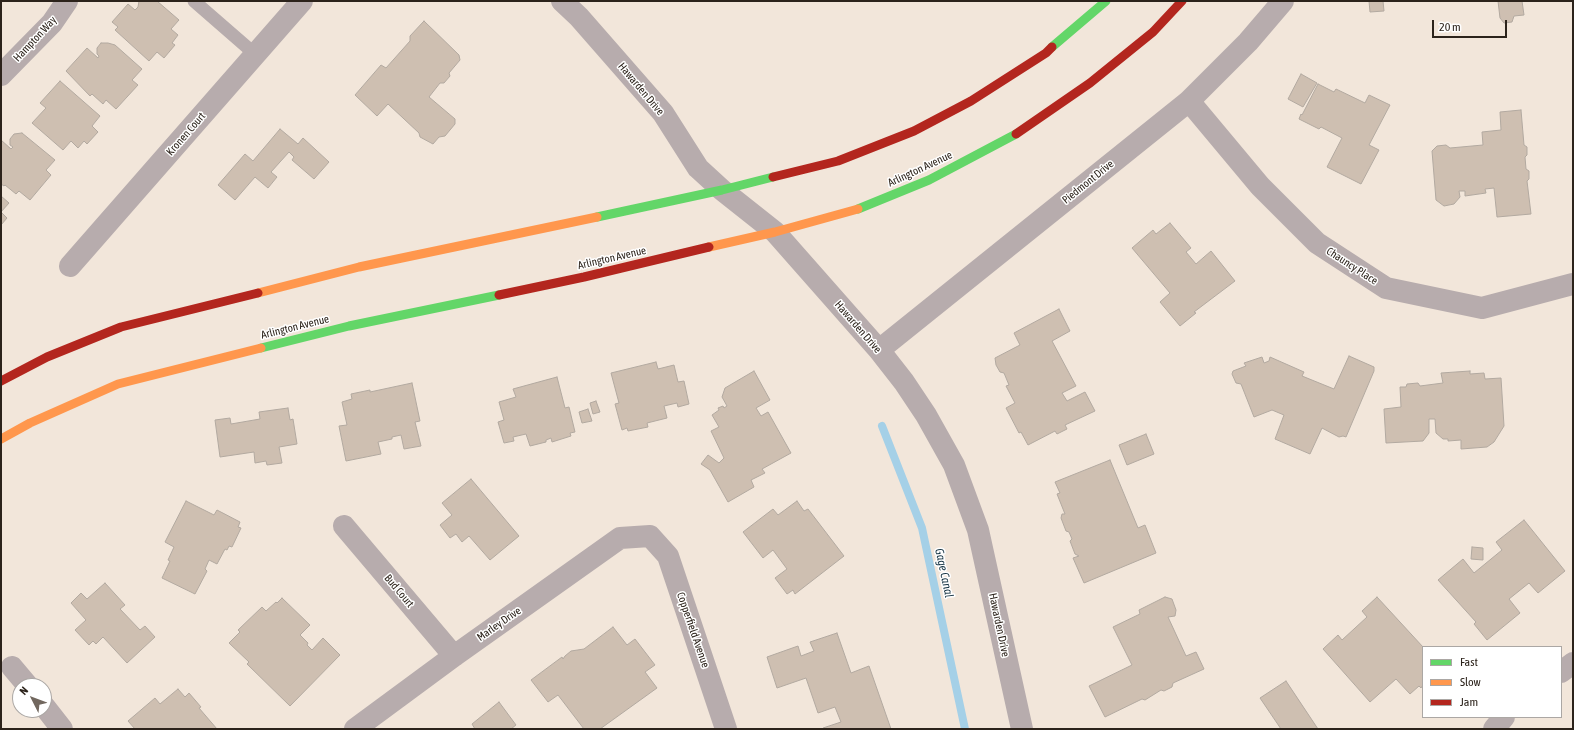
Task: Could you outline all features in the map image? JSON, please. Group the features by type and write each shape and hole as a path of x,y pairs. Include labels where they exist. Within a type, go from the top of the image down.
{"main road":[{"path":"1,381 47,357 121,327 359,267 722,190 838,161 914,131 971,101 1046,53 1106,1"},
{"name":"Arlington Avenue","path":"1,439 30,423 118,384 349,326 584,277 774,232 853,211 929,180 1017,134 1096,78 1153,32 1182,1"}],"street":[{"name":"Hampton Way","path":"1,75 52,23 67,1"},
{"name":"Kronen Court","path":"70,266 302,1"},
{"name":"Hawarden Drive","path":"562,1 579,17 653,102 671,126 698,168 722,190 774,232 879,350 904,382 921,408 954,465 978,530 1022,729"},
{"name":"Piedmont Drive","path":"879,350 1189,101 1248,42 1283,1"},
{"name":"Chauncy Place","path":"1189,101 1260,186 1317,243 1386,288 1482,308 1573,284"},
{"name":"Bud Court","path":"344,526 454,656"},
{"name":"Marley Drive","path":"355,729 454,656 620,538 650,536"},
{"name":"Copperfield Avenue","path":"650,536 668,556 726,729"},
{"path":"1562,671 1573,663"},
{"path":"12,667 21,678"},
{"path":"52,716 62,729"},
{"path":"1494,729 1503,718"}],"lane":[{"path":"194,1 256,55"}],"building":[{"path":"139,1 157,1 179,20 171,29 178,35 172,43 175,45 164,58 157,52 149,61 115,30 118,27 112,22 128,4 135,10 138,7"},
{"path":"1369,1 1383,1 1384,11 1370,12"},
{"path":"1498,1 1522,1 1524,15 1514,16 1512,22 1504,23 1500,18"},
{"path":"424,21 459,55 460,60 449,73 450,76 444,83 440,83 429,97 455,119 455,124 445,136 439,137 433,144 420,137 419,133 388,104 377,116 355,95 381,65 386,68 410,41 410,36"},
{"path":"101,43 115,45 142,69 132,80 138,85 116,109 106,100 103,104 92,94 90,96 66,71 87,48 98,58 97,48"},
{"path":"1301,74 1317,83 1303,107 1288,99"},
{"path":"60,81 100,116 92,126 98,132 87,144 84,141 78,148 71,141 63,150 32,123 46,108 40,103"},
{"path":"1318,84 1334,92 1336,89 1365,103 1369,95 1390,105 1369,145 1379,150 1361,184 1327,167 1342,138 1321,127 1319,129 1299,119"},
{"path":"1521,110 1524,145 1527,147 1527,155 1525,157 1526,169 1529,171 1529,179 1527,181 1531,214 1497,217 1494,188 1485,189 1486,193 1465,196 1465,191 1459,191 1460,197 1454,204 1444,206 1436,200 1432,151 1437,146 1446,145 1450,148 1483,145 1482,132 1501,130 1500,112"},
{"path":"280,129 298,144 303,138 329,162 314,179 292,160 294,157 289,152 271,172 277,177 268,188 255,177 235,200 218,185 245,154 253,161"},
{"path":"22,133 55,160 46,170 51,175 30,200 19,191 16,194 5,185 4,186 1,184 1,140 11,149 13,147 10,145 10,139 14,134"},
{"path":"1,196 9,203 1,212"},
{"path":"1,212 7,218 1,225"},
{"path":"1170,223 1191,248 1186,252 1196,264 1211,251 1235,281 1194,312 1196,313 1180,326 1160,302 1170,293 1132,248 1153,230 1156,234"},
{"path":"1059,309 1070,331 1052,341 1076,386 1062,393 1067,401 1085,392 1095,411 1065,425 1067,429 1057,434 1055,431 1028,445 1021,432 1019,433 1006,408 1015,403 1006,386 1009,385 1004,373 1000,372 996,365 995,358 1020,345 1014,333"},
{"path":"1349,356 1374,367 1374,371 1346,437 1339,437 1322,428 1310,454 1275,439 1284,415 1272,410 1254,417 1241,384 1236,383 1232,374 1233,371 1246,366 1244,363 1262,357 1264,363 1269,361 1270,357 1304,372 1302,376 1334,389"},
{"path":"656,362 658,369 674,365 678,382 684,381 689,404 678,407 677,403 664,406 667,418 647,423 648,427 628,431 627,428 622,430 615,404 619,403 611,373"},
{"path":"754,371 770,400 756,408 761,416 768,412 791,453 762,469 765,473 751,480 754,487 728,502 710,470 701,464 708,455 719,463 724,458 711,431 719,427 712,415 719,410 718,408 723,406 724,408 727,406 722,397 725,388"},
{"path":"1470,371 1470,374 1484,373 1485,379 1501,378 1504,426 1494,442 1487,447 1461,449 1461,440 1448,441 1448,439 1443,439 1436,433 1435,419 1429,419 1429,433 1423,441 1386,443 1384,409 1401,407 1400,387 1406,387 1407,384 1418,383 1420,386 1443,383 1441,373"},
{"path":"557,377 565,408 569,407 575,432 570,433 571,436 552,442 551,438 546,440 546,442 530,446 526,434 513,437 514,441 504,443 498,422 504,420 499,402 516,397 513,389"},
{"path":"412,383 420,421 415,422 421,446 404,449 401,435 392,437 392,439 378,442 381,454 346,461 339,426 347,425 342,402 352,399 351,394 370,390 370,392"},
{"path":"596,401 600,412 593,414 590,403"},
{"path":"288,408 290,420 293,419 297,444 279,447 282,463 267,465 266,461 255,463 254,452 220,457 215,420 230,418 231,424 260,419 259,412"},
{"path":"588,409 592,421 582,423 579,412"},
{"path":"1146,434 1154,454 1127,465 1119,445"},
{"path":"1110,460 1138,528 1145,525 1156,553 1084,583 1073,558 1079,556 1075,554 1070,541 1072,539 1069,532 1066,531 1061,518 1062,514 1065,514 1057,494 1060,493 1055,482"},
{"path":"471,479 519,536 490,560 469,536 462,542 456,534 450,538 440,525 452,515 442,503"},
{"path":"186,501 214,515 217,510 240,522 238,527 241,528 232,547 229,546 227,550 225,549 217,564 209,560 205,569 207,571 195,594 162,578 170,561 168,560 174,547 165,542"},
{"path":"797,501 804,511 808,509 844,556 795,594 793,590 787,594 775,578 787,569 773,550 763,558 743,532 773,509 778,515"},
{"path":"1524,520 1565,571 1538,593 1529,583 1509,599 1520,613 1487,640 1474,624 1476,622 1438,580 1463,559 1474,573 1502,550 1496,542"},
{"path":"1472,547 1483,548 1483,560 1471,559"},
{"path":"105,583 125,605 120,609 140,630 145,626 155,637 127,663 103,637 96,644 93,641 89,645 75,630 86,620 71,603 81,593 87,599"},
{"path":"1165,597 1172,599 1176,610 1175,616 1168,617 1186,656 1196,652 1204,669 1173,683 1172,687 1164,691 1161,690 1145,700 1142,699 1105,717 1089,686 1132,665 1113,627 1140,614 1139,610"},
{"path":"1377,597 1422,646 1421,688 1419,686 1410,694 1396,679 1370,702 1323,649 1338,635 1342,640 1367,617 1362,611"},
{"path":"282,598 310,625 300,635 308,643 307,645 312,650 323,638 340,655 290,706 247,664 249,662 229,643 240,632 238,630 262,607 266,611"},
{"path":"613,627 627,645 635,639 655,665 645,672 657,688 600,729 584,729 558,695 548,702 531,680 562,657 563,659 571,651 584,649"},
{"path":"837,633 851,673 869,666 891,729 823,729 841,722 835,707 818,713 806,678 777,688 767,657 798,646 801,656 814,651 810,642"},
{"path":"1286,681 1318,729 1281,729 1260,698"},
{"path":"178,689 185,697 189,693 201,707 199,708 217,729 135,729 128,721 155,698 160,704"},
{"path":"499,702 516,725 511,729 475,729 472,724"}],"waterway":[{"name":"Gage Canal","path":"882,426 922,528 965,729"}],"traffic: fast":[{"path":"1052,47 1106,1"},
{"path":"858,209 929,180 1016,134"},
{"path":"597,217 722,190 773,177"},
{"path":"261,348 349,326 499,295"}],"traffic: slow":[{"path":"709,247 775,232 858,209"},
{"path":"258,293 359,267 597,217"},
{"path":"1,439 30,423 118,384 261,348"}],"traffic: jam":[{"path":"1016,134 1090,83 1153,32 1182,1"},
{"path":"773,177 838,161 914,131 971,101 1046,53 1052,47"},
{"path":"499,295 584,277 709,247"},
{"path":"1,381 47,357 121,327 258,293"}]}
